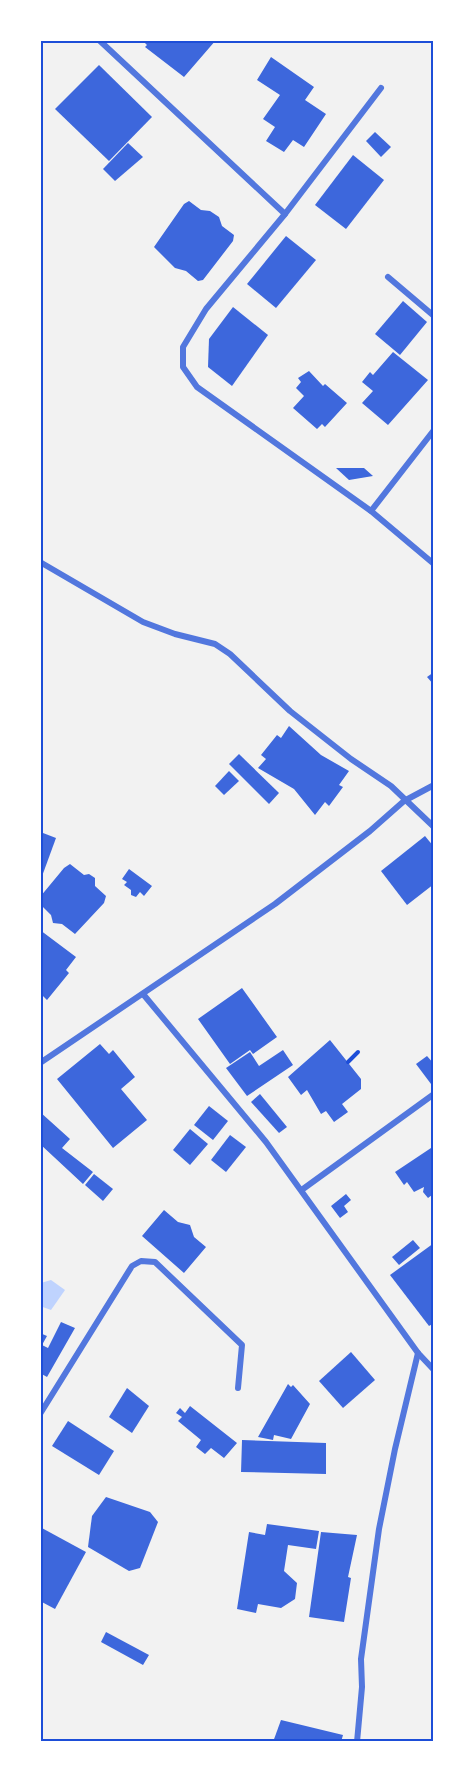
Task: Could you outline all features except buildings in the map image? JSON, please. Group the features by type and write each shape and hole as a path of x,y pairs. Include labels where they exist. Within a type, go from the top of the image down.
{"street":[{"path":"99,40 285,214"},
{"path":"381,88 285,214 206,309 183,347 183,367 197,387 371,512 434,564"},
{"path":"388,277 434,315"},
{"path":"371,512 434,430"},
{"path":"40,562 143,622 175,634 214,644 230,654 290,711 351,759 391,786 404,801 434,827"},
{"path":"40,1064 275,904 370,831 404,801 434,785"},
{"path":"143,994 303,1190 418,1353 434,1370"},
{"path":"303,1190 434,1094"},
{"path":"40,1414 132,1266 141,1261 155,1262 242,1345 238,1388"},
{"path":"357,1742 361,1709 361,1659 379,1529 394,1449 418,1353"}],"path":[{"path":"348,1062 358,1053"}],"water":[{"path":"51,1280 65,1290 51,1310 40,1306 41,1283"}]}
